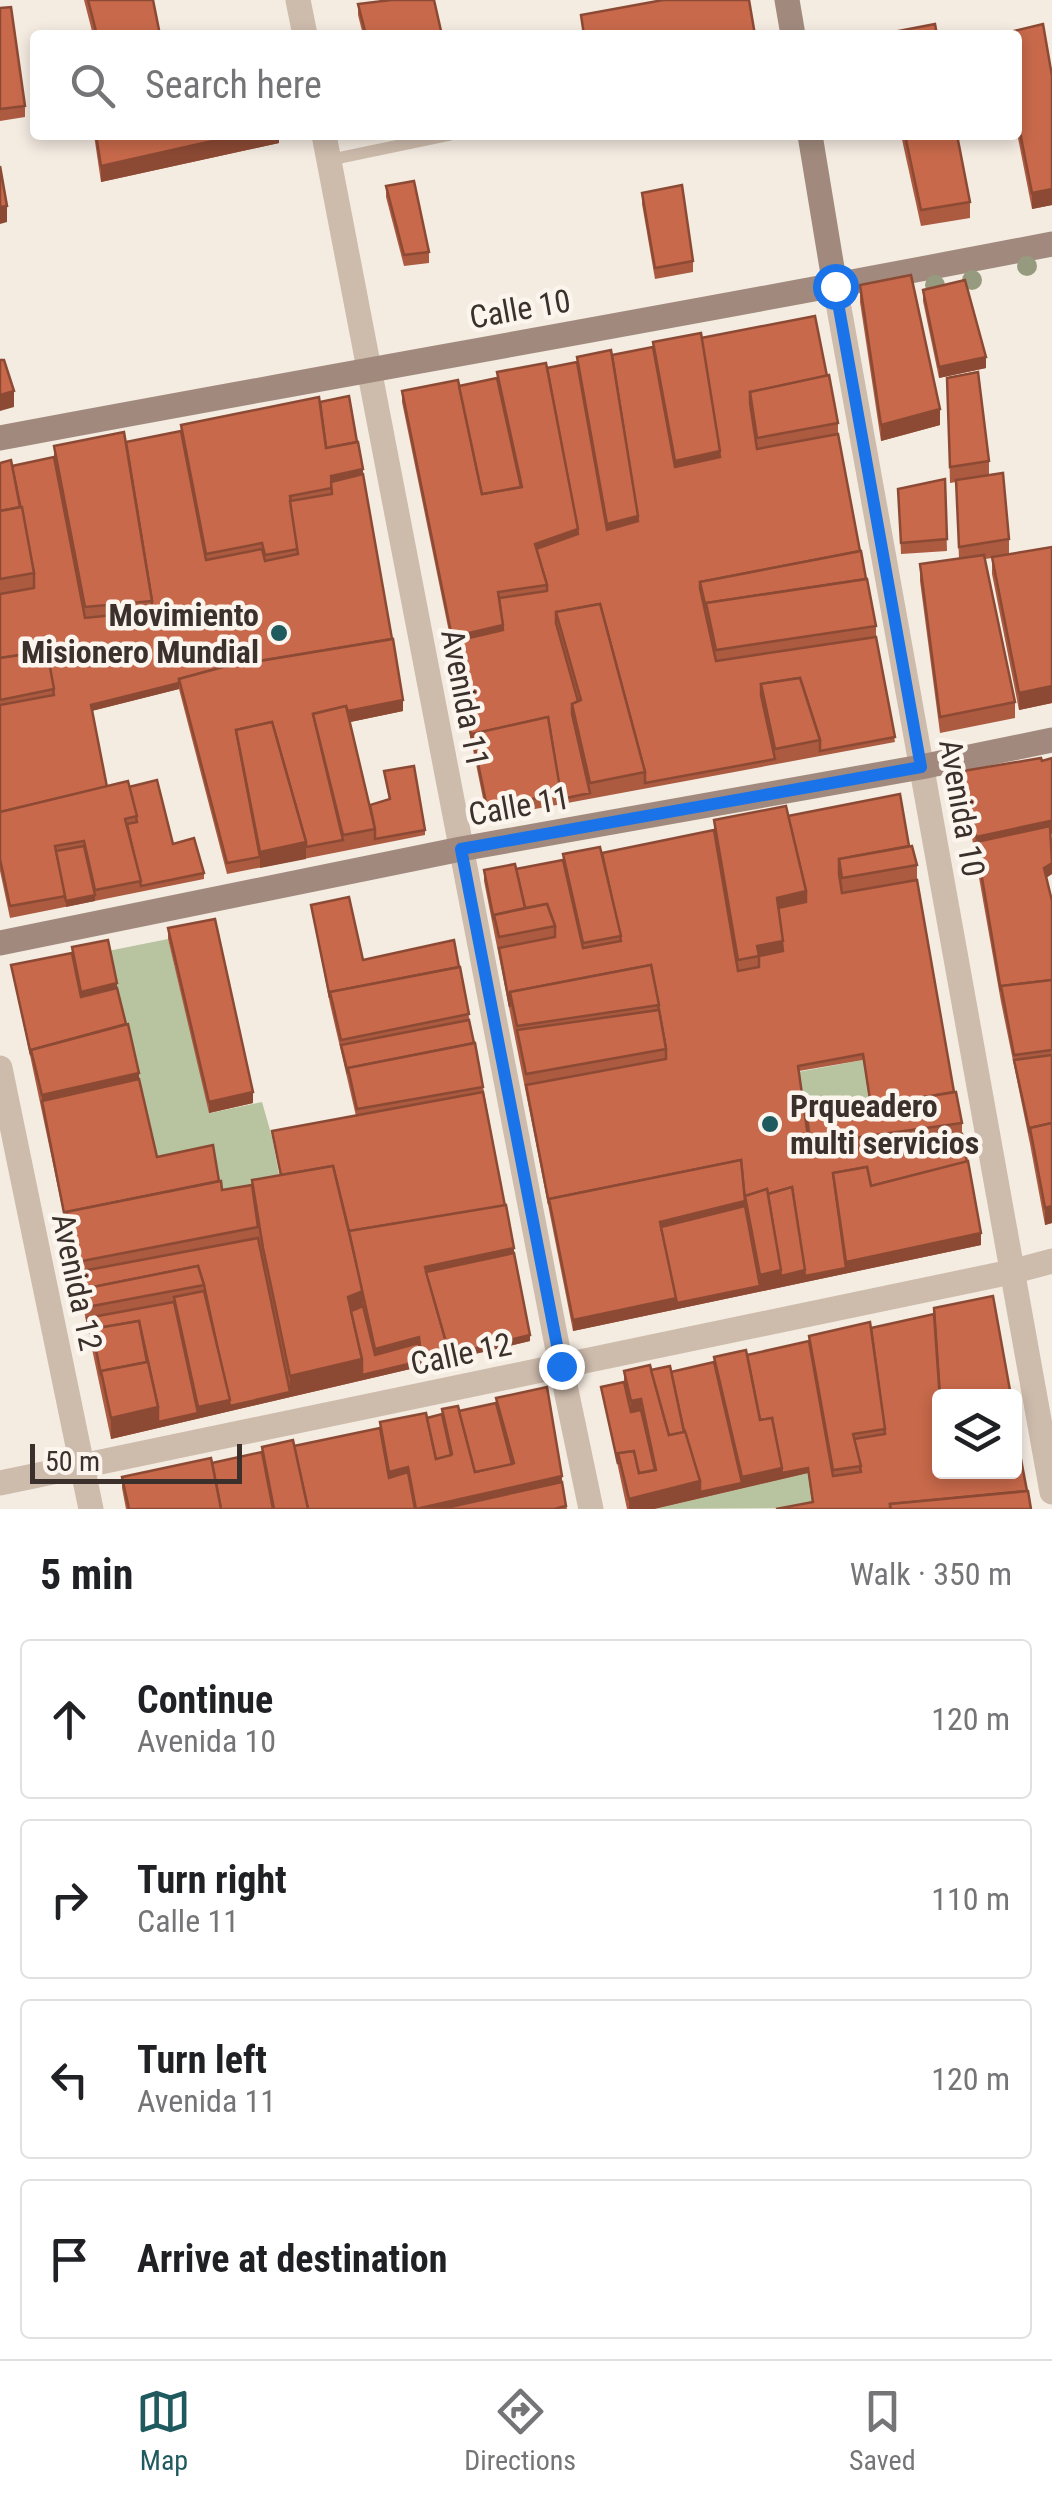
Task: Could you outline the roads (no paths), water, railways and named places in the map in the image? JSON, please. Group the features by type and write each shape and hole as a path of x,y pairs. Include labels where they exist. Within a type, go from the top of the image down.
{"street":[{"path":"298,0 304,30"},
{"path":"787,0 792,30"},
{"name":"Avenida 10","path":"811,140 1052,1492"},
{"name":"Avenida 11","path":"326,148 591,1509"},
{"name":"Calle 10","path":"0,438 1052,244"},
{"name":"Calle 11","path":"0,944 461,849 1052,740"},
{"name":"Avenida 12","path":"0,1068 90,1509"},
{"name":"Calle 12","path":"0,1483 1052,1261"}],"lane":[{"path":"326,148 402,140"}],"place":[{"name":"Movimiento Misionero Mundial","path":"279,633"},
{"name":"Prqueadero multi servicios","path":"770,1124"}]}
